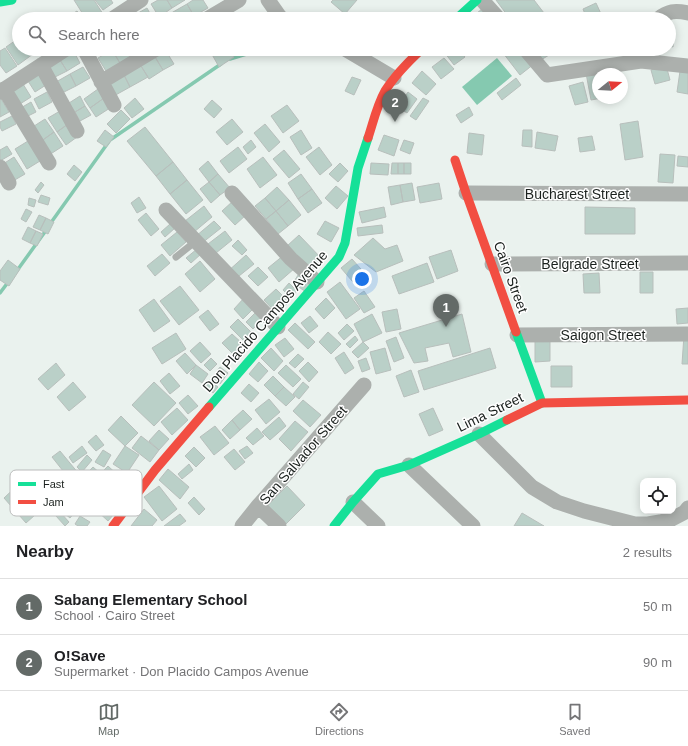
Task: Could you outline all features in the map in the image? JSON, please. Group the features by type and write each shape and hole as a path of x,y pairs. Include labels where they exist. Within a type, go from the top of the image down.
{"street":[{"path":"0,2 12,0"},
{"path":"123,12 141,0"},
{"path":"219,12 239,0"},
{"path":"268,0 276,12"},
{"path":"464,12 477,0"},
{"path":"482,0 493,12"},
{"path":"672,12 678,11 688,13"},
{"path":"49,163 2,91 55,56"},
{"path":"88,56 114,105"},
{"path":"102,82 145,56"},
{"path":"357,56 394,78"},
{"name":"Don Placido Campos Avenue","path":"142,487 155,470 339,257 345,243 358,168 379,106 385,92 394,78 415,56"},
{"path":"531,56 547,75 638,56"},
{"path":"647,56 688,66"},
{"path":"41,65 77,131"},
{"name":"Cairo Street","path":"455,160 542,403"},
{"path":"0,167 9,183"},
{"path":"232,193 290,259 317,282"},
{"name":"Bucharest Street","path":"466,193 688,194"},
{"path":"166,210 278,327"},
{"name":"Belgrade Street","path":"492,264 688,263"},
{"name":"Saigon Street","path":"517,335 688,334"},
{"name":"San Salvador Street","path":"242,526 364,385"},
{"name":"Lima Street","path":"334,526 378,474 409,465 479,434 542,403 688,400"},
{"path":"479,434 532,487 557,502 584,511 635,524 648,524 672,519 685,512 688,508"},
{"path":"409,465 473,526"},
{"path":"353,502 378,526"},
{"path":"258,506 279,526"},
{"name":"Don Placido Campos Avenue","path":"113,526 120,516"}],"lane":[{"path":"176,257 196,241"}],"shaded area":[{"path":"497,58 512,76 477,105 462,87"}],"building":[{"path":"74,0 94,0 102,12 82,12"},
{"path":"95,0 111,0 113,3 103,10"},
{"path":"158,0 167,0 172,8 166,12 156,12 151,4"},
{"path":"167,0 185,0 172,8"},
{"path":"193,0 203,0 208,8 201,12 192,12 187,4"},
{"path":"333,0 357,0 347,12 343,12 331,2"},
{"path":"496,0 534,0 543,12 505,12"},
{"path":"596,3 600,12 584,12 583,9"},
{"path":"187,4 192,12 173,12"},
{"path":"147,8 149,12 140,12"},
{"path":"483,8 487,12 478,12"},
{"path":"12,43 12,56 6,47"},
{"path":"5,48 17,66 6,73 0,65 0,51"},
{"path":"12,56 30,56 18,65"},
{"path":"67,56 76,56 80,63 67,71 60,60"},
{"path":"102,56 116,56 120,63 106,71 98,58"},
{"path":"116,56 131,56 120,63"},
{"path":"169,56 174,64 163,70 155,57"},
{"path":"213,56 233,56 234,57 219,67"},
{"path":"447,56 465,57 454,65"},
{"path":"505,56 528,56 534,64 520,75"},
{"path":"539,56 547,56 541,60"},
{"path":"155,57 163,70 149,79 141,66"},
{"path":"444,58 454,69 441,79 432,67"},
{"path":"60,60 67,71 53,78 47,67"},
{"path":"666,65 670,80 655,84 651,70"},
{"path":"141,66 148,77 130,87 124,75"},
{"path":"83,67 90,78 76,86 70,74"},
{"path":"422,71 436,84 426,95 412,83"},
{"path":"680,71 688,72 688,94 677,92"},
{"path":"592,72 592,100 591,100 586,73"},
{"path":"39,74 46,85 35,92 28,81"},
{"path":"70,74 76,86 62,93 56,82"},
{"path":"124,75 130,87 112,97 106,85"},
{"path":"352,77 361,80 354,95 345,91"},
{"path":"516,78 521,85 502,100 497,93"},
{"path":"583,82 588,102 575,105 569,86"},
{"path":"23,84 31,97 20,104 12,91"},
{"path":"98,89 104,98 90,108 84,99"},
{"path":"47,92 52,102 39,109 34,99"},
{"path":"408,92 417,99 407,113 398,107"},
{"path":"80,96 85,106 75,112 69,103"},
{"path":"0,97 9,112 0,117"},
{"path":"104,98 110,108 96,117 90,108"},
{"path":"135,98 144,109 132,118 124,108"},
{"path":"423,98 429,101 416,120 410,116"},
{"path":"212,100 222,109 214,118 204,109"},
{"path":"31,102 36,112 24,118 19,109"},
{"path":"287,105 299,121 283,133 271,116"},
{"path":"85,106 91,115 80,121 75,112"},
{"path":"469,107 473,115 461,123 456,115"},
{"path":"121,110 130,119 116,133 107,124"},
{"path":"60,111 68,124 57,132 48,118"},
{"path":"12,116 16,124 2,131 0,122"},
{"path":"45,119 54,132 40,142 31,128"},
{"path":"232,119 243,132 227,145 216,132"},
{"path":"638,121 643,157 625,160 620,124"},
{"path":"68,124 77,137 66,145 57,132"},
{"path":"265,124 280,142 269,152 254,133"},
{"path":"145,127 173,162 156,176 127,141"},
{"path":"105,130 114,137 106,147 97,141"},
{"path":"301,130 312,148 301,155 290,137"},
{"path":"523,130 532,130 532,147 522,146"},
{"path":"54,132 63,146 49,155 40,142"},
{"path":"537,132 558,136 555,151 535,148"},
{"path":"469,133 484,135 482,155 467,153"},
{"path":"384,135 399,140 394,156 378,150"},
{"path":"592,136 595,150 580,152 578,138"},
{"path":"251,140 256,147 248,154 243,147"},
{"path":"404,140 414,143 410,154 400,150"},
{"path":"28,141 40,161 27,169 15,149"},
{"path":"7,146 12,154 0,161 0,150"},
{"path":"238,147 247,159 229,173 220,161"},
{"path":"319,147 332,165 320,175 306,157"},
{"path":"284,150 300,169 289,178 273,159"},
{"path":"660,154 675,155 673,183 658,182"},
{"path":"678,156 688,157 688,167 677,166"},
{"path":"14,157 25,174 13,181 3,164"},
{"path":"263,157 277,175 260,188 247,169"},
{"path":"208,161 218,174 209,182 199,169"},
{"path":"173,162 187,180 170,194 156,176"},
{"path":"340,163 348,171 338,182 329,174"},
{"path":"371,163 389,164 388,175 370,174"},
{"path":"392,163 398,163 398,174 391,174"},
{"path":"398,163 404,163 404,174 398,174"},
{"path":"404,163 411,163 411,174 404,174"},
{"path":"74,165 82,172 75,181 67,174"},
{"path":"218,174 230,188 220,195 209,182"},
{"path":"301,174 312,189 298,199 288,183"},
{"path":"187,180 203,200 186,214 170,194"},
{"path":"41,182 44,185 38,193 35,190"},
{"path":"209,182 220,195 211,203 200,189"},
{"path":"412,183 415,200 403,202 400,185"},
{"path":"439,183 442,199 420,203 417,187"},
{"path":"400,185 403,202 391,205 388,187"},
{"path":"336,186 348,196 337,209 325,198"},
{"path":"277,187 289,200 276,211 265,198"},
{"path":"312,189 322,203 308,213 298,199"},
{"path":"41,195 50,198 48,205 38,202"},
{"path":"139,197 146,208 137,213 131,203"},
{"path":"29,198 36,200 34,207 28,205"},
{"path":"265,198 276,211 266,219 255,206"},
{"path":"289,200 301,215 288,226 276,211"},
{"path":"233,201 246,215 235,225 222,211"},
{"path":"204,206 212,217 194,232 185,221"},
{"path":"384,207 386,217 362,223 359,212"},
{"path":"585,207 635,208 635,234 585,234"},
{"path":"26,209 32,212 26,222 21,219"},
{"path":"276,211 288,226 278,234 266,219"},
{"path":"146,213 159,229 151,236 138,220"},
{"path":"39,215 46,218 40,230 33,227"},
{"path":"46,218 54,222 48,234 40,230"},
{"path":"214,221 221,228 202,243 196,236"},
{"path":"325,221 339,228 331,242 317,234"},
{"path":"170,224 175,228 165,237 161,232"},
{"path":"382,225 383,233 358,236 357,228"},
{"path":"28,227 36,231 30,243 22,239"},
{"path":"36,231 43,234 37,246 30,243"},
{"path":"225,231 232,240 216,253 208,244"},
{"path":"177,232 186,242 170,256 161,245"},
{"path":"299,235 323,260 311,271 287,246"},
{"path":"373,238 385,249 397,245 403,261 376,272 354,255"},
{"path":"238,240 247,250 242,255 232,246"},
{"path":"197,249 201,254 191,263 186,258"},
{"path":"451,250 458,271 437,279 429,257"},
{"path":"162,254 170,263 155,276 147,266"},
{"path":"246,255 254,264 234,280 227,272"},
{"path":"284,255 295,268 279,282 268,268"},
{"path":"352,259 369,278 358,288 341,268"},
{"path":"8,260 20,269 9,286 0,280 0,271"},
{"path":"200,261 215,279 200,292 185,274"},
{"path":"427,263 434,282 399,294 392,276"},
{"path":"258,267 268,277 258,286 248,276"},
{"path":"300,272 313,281 306,292 293,283"},
{"path":"640,272 653,272 653,293 640,293"},
{"path":"599,273 600,293 584,293 583,274"},
{"path":"340,282 360,309 346,319 327,292"},
{"path":"289,283 297,291 291,298 283,290"},
{"path":"180,286 199,310 179,325 160,301"},
{"path":"276,289 289,302 277,314 264,300"},
{"path":"364,291 375,307 364,313 354,298"},
{"path":"244,298 254,308 243,319 234,309"},
{"path":"326,298 335,308 324,319 315,309"},
{"path":"154,299 170,321 154,332 139,310"},
{"path":"688,308 688,323 677,324 676,309"},
{"path":"397,309 401,329 386,332 382,312"},
{"path":"208,310 219,324 210,331 199,317"},
{"path":"255,313 262,319 253,329 246,322"},
{"path":"372,314 382,333 363,342 354,324"},
{"path":"462,314 471,352 453,357 449,343 425,348 428,361 414,363 399,333"},
{"path":"310,316 318,326 309,333 301,323"},
{"path":"238,319 252,333 244,341 230,327"},
{"path":"295,323 315,342 308,349 288,330"},
{"path":"347,324 354,331 344,340 338,333"},
{"path":"328,332 341,344 331,354 319,342"},
{"path":"176,333 186,349 162,364 152,348"},
{"path":"232,334 243,344 233,354 222,343"},
{"path":"684,335 688,336 688,364 682,364"},
{"path":"355,336 358,340 350,348 346,344"},
{"path":"396,337 404,358 394,362 386,341"},
{"path":"285,338 294,349 284,357 275,345"},
{"path":"535,340 550,340 550,361 535,362"},
{"path":"200,342 211,354 201,363 190,351"},
{"path":"363,342 369,348 358,358 352,352"},
{"path":"271,348 283,361 274,371 261,358"},
{"path":"385,348 391,370 376,374 370,352"},
{"path":"490,348 496,368 424,390 418,371"},
{"path":"344,352 354,368 345,374 335,358"},
{"path":"185,353 196,365 187,374 176,361"},
{"path":"298,354 304,359 295,368 289,363"},
{"path":"211,358 217,364 210,371 204,365"},
{"path":"366,358 370,369 362,372 358,361"},
{"path":"259,362 268,371 258,382 249,374"},
{"path":"308,362 318,372 309,382 299,371"},
{"path":"56,363 65,375 48,390 38,379"},
{"path":"196,365 208,374 202,383 190,374"},
{"path":"286,365 301,379 293,387 278,373"},
{"path":"551,366 572,366 572,387 551,387"},
{"path":"220,367 228,373 220,384 212,378"},
{"path":"411,370 419,392 404,397 396,376"},
{"path":"169,373 180,386 170,394 160,381"},
{"path":"273,376 284,387 275,396 264,385"},
{"path":"209,380 218,387 213,393 204,386"},
{"path":"73,382 86,397 69,411 57,397"},
{"path":"154,382 176,403 154,426 132,405"},
{"path":"303,382 309,387 299,399 293,394"},
{"path":"249,384 259,393 251,402 241,393"},
{"path":"284,387 295,397 286,406 275,396"},
{"path":"188,395 198,406 188,414 179,403"},
{"path":"269,399 280,412 266,424 255,410"},
{"path":"303,400 321,415 310,427 293,411"},
{"path":"177,408 188,420 172,435 161,422"},
{"path":"433,408 443,430 429,436 419,414"},
{"path":"243,410 252,419 240,430 232,420"},
{"path":"121,416 138,433 125,446 108,430"},
{"path":"279,417 286,426 270,440 262,432"},
{"path":"232,420 240,430 230,439 222,430"},
{"path":"295,421 308,432 291,451 279,439"},
{"path":"215,426 229,443 214,455 200,437"},
{"path":"257,428 264,436 253,445 246,438"},
{"path":"159,430 169,439 159,450 149,441"},
{"path":"96,435 104,445 96,451 88,442"},
{"path":"141,436 159,450 150,462 132,448"},
{"path":"82,446 87,453 73,463 69,457"},
{"path":"125,446 139,455 129,470 122,470 113,464"},
{"path":"247,446 253,453 245,459 239,451"},
{"path":"194,447 205,458 196,467 185,456"},
{"path":"234,449 245,462 235,470 224,457"},
{"path":"103,450 111,455 104,467 95,462"},
{"path":"60,451 76,470 62,470 52,457"},
{"path":"87,455 92,460 84,470 80,470 77,467"},
{"path":"189,464 193,470 182,479 178,474"},
{"path":"108,466 112,470 104,470"},
{"path":"168,469 189,487 180,499 159,480"},
{"path":"159,486 177,509 162,521 144,497"},
{"path":"287,486 305,505 286,524 268,505"},
{"path":"10,492 10,505 4,498"},
{"path":"194,497 205,509 199,515 188,503"},
{"path":"144,509 157,520 152,526 131,526 139,516 142,516 142,512"},
{"path":"522,513 544,526 514,526"},
{"path":"180,514 186,521 179,526 164,526"},
{"path":"20,516 34,516 26,523"},
{"path":"56,516 64,516 69,522 65,526"},
{"path":"80,516 90,522 87,526 78,526 75,524"},
{"path":"103,516 112,516 108,521"}],"waterway":[{"path":"230,59 240,56"},
{"path":"50,224 110,140 221,64"},
{"path":"16,272 47,229"},
{"path":"0,293 9,281"}],"traffic: fast":[{"path":"0,2 12,0"},
{"path":"464,12 477,0"},
{"path":"209,407 339,257 345,243 358,168 368,138"},
{"path":"516,332 542,403"},
{"path":"334,526 378,474 409,465 507,420"}],"traffic: jam":[{"path":"368,138 382,96 402,69 415,56"},
{"path":"455,160 516,332"},
{"path":"507,420 542,403 688,400"},
{"path":"142,487 209,407"},
{"path":"113,526 120,516"}],"place":[{"name":"O!Save","path":"395,122"},
{"name":"Sabang Elementary School","path":"446,327"}]}
